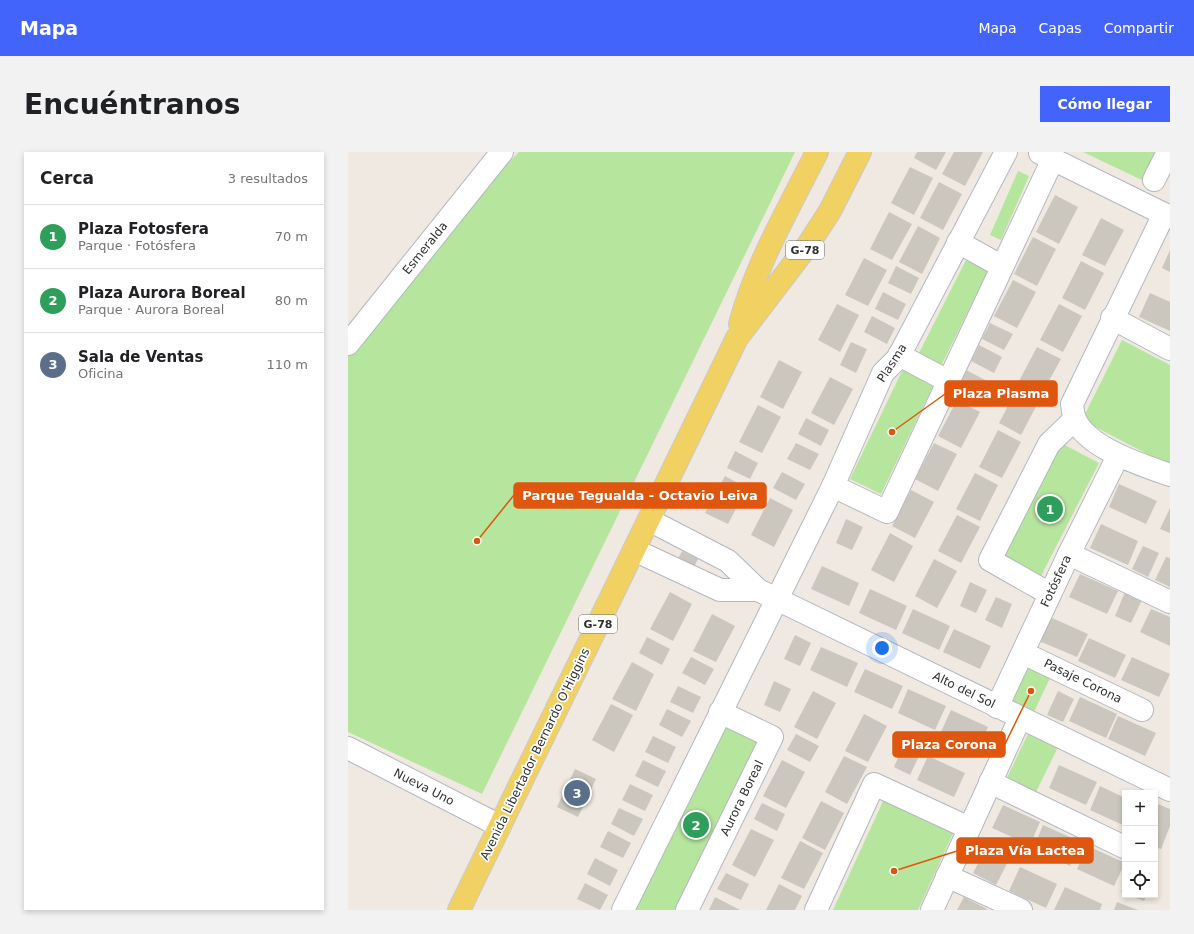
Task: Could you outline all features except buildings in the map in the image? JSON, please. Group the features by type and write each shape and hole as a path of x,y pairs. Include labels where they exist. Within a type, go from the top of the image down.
{"main road":[{"name":"Avenida Libertador Bernardo O'Higgins","path":"737,338 745,304 759,270 817,152"},
{"name":"Avenida Libertador Bernardo O'Higgins","path":"459,910 737,338 808,245 830,211 860,152"}],"street":[{"name":"Esmeralda","path":"348,344 502,152"},
{"name":"Plasma","path":"767,594 833,486 883,373 899,355 1006,152"},
{"path":"1154,180 1168,152"},
{"path":"833,486 887,512 1001,266 1046,155 1167,215 1112,318 1072,404 1075,419 1084,432 1118,456 1170,475"},
{"path":"958,242 1001,266"},
{"path":"1112,318 1170,349"},
{"path":"899,355 948,381"},
{"path":"1050,594 990,560 1049,444 1075,419"},
{"name":"Fotósfera","path":"998,707 1069,554 1118,456"},
{"name":"Alto del Sol","path":"649,520 728,561 767,594 1170,790"},
{"name":"Alto del Sol","path":"634,550 720,590 767,594"},
{"path":"1069,554 1170,602"},
{"path":"623,910 720,712 767,594"},
{"name":"Pasaje Corona","path":"1023,652 1142,710"},
{"name":"Aurora Boreal","path":"687,910 772,737 720,712"},
{"path":"932,910 1020,718"},
{"name":"Nueva Uno","path":"348,748 500,826"},
{"path":"990,782 1122,846"},
{"path":"816,910 874,784 969,828"},
{"path":"947,876 1021,910"}],"green space":[{"path":"519,152 795,152 482,794 348,732 348,350"},
{"path":"1083,152 1160,152 1146,182"},
{"path":"1018,171 1029,176 1001,240 990,235"},
{"path":"966,260 988,271 941,366 918,355"},
{"path":"1122,340 1170,365 1170,466 1082,420"},
{"path":"903,369 934,384 881,494 850,479"},
{"path":"1059,442 1099,463 1041,576 1001,556"},
{"path":"1029,665 1051,676 1032,716 1011,705"},
{"path":"724,721 761,739 676,910 630,910"},
{"path":"1028,734 1058,747 1035,794 1005,782"},
{"path":"884,799 954,831 918,910 833,910"}],"place":[{"name":"Plaza Plasma","path":"892,432"},
{"name":"Plaza Fotosfera","path":"1050,509"},
{"name":"Parque Tegualda - Octavio Leiva","path":"477,541"},
{"name":"Plaza Corona","path":"1031,691"},
{"name":"Sala de Ventas","path":"577,793"},
{"name":"Plaza Aurora Boreal","path":"696,825"},
{"name":"Plaza Vía Lactea","path":"894,871"}]}
